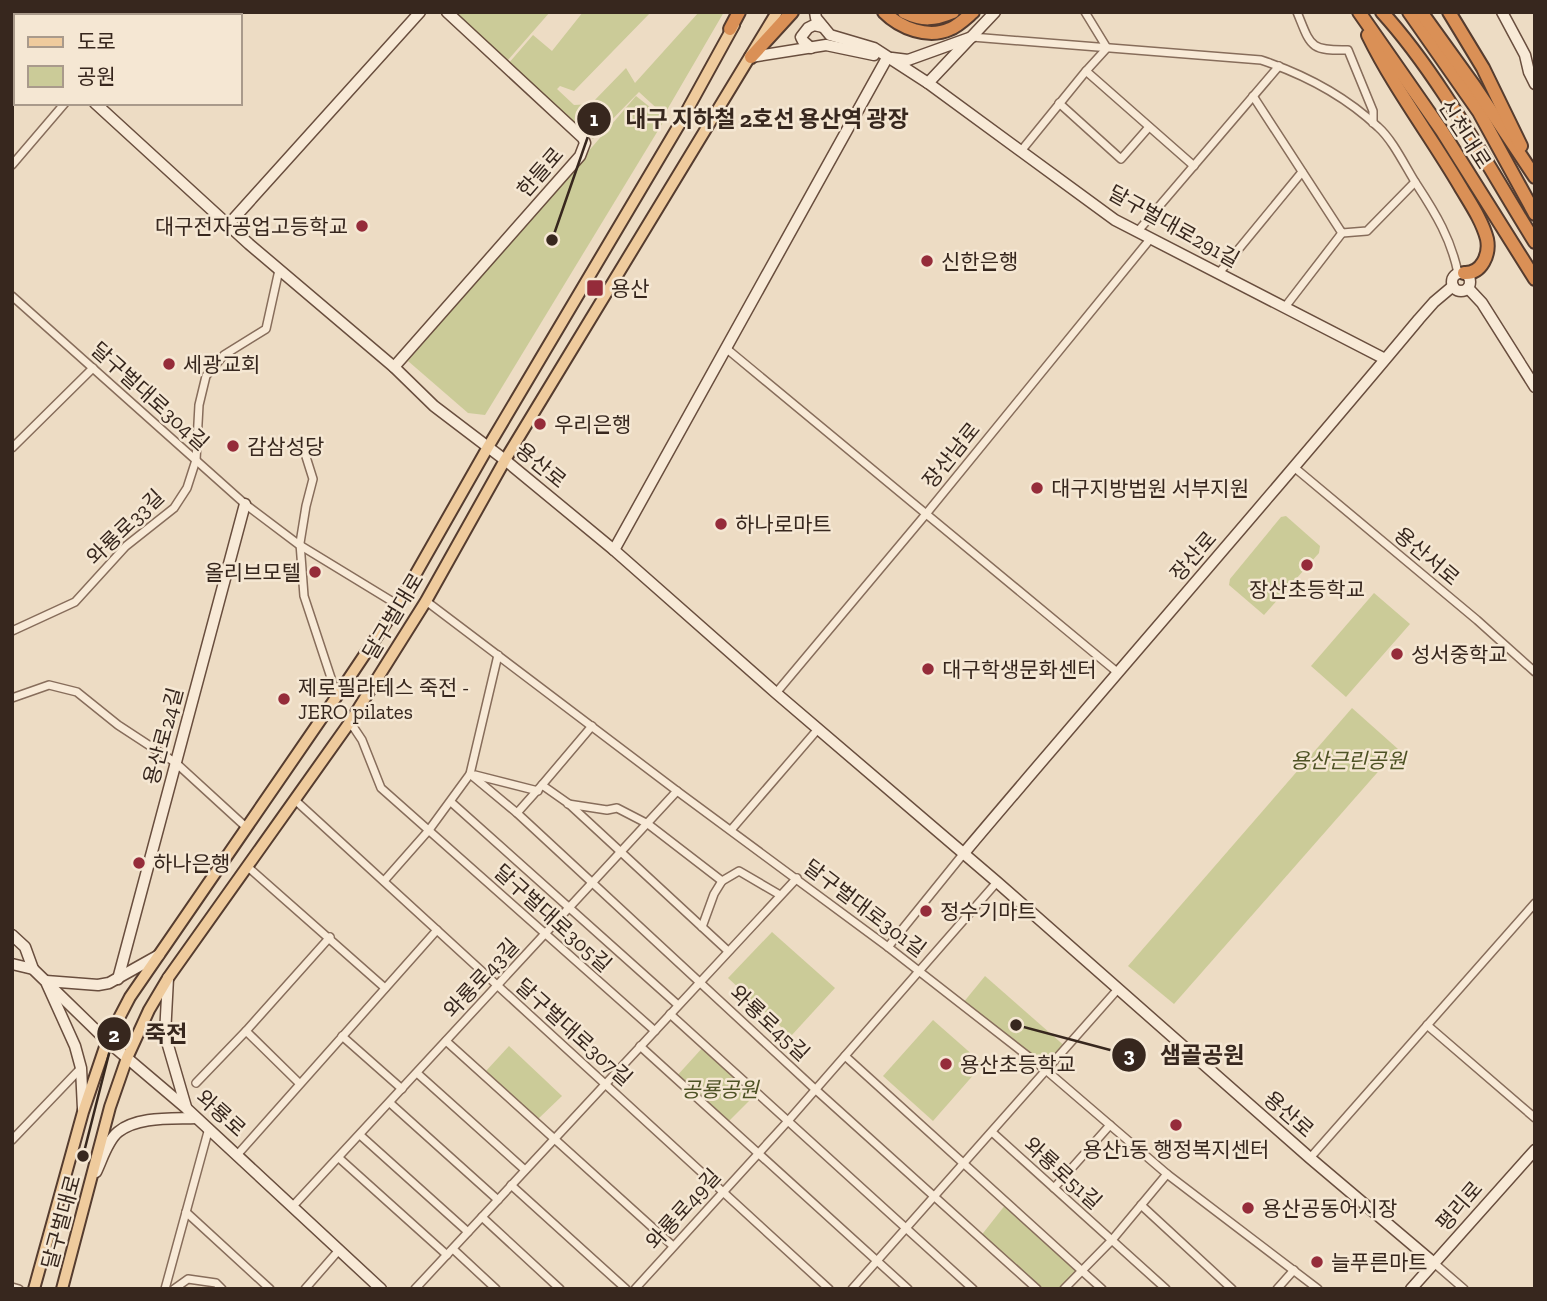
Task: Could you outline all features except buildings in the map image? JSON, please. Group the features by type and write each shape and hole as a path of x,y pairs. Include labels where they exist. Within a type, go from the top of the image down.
{"highway":[{"path":"730,29 739,12"},
{"path":"751,57 792,12"},
{"path":"884,12 895,23 919,32 951,29 973,12"},
{"path":"904,12 923,20 936,19 953,12"},
{"path":"1358,12 1385,70 1449,167 1481,222 1488,241 1486,258 1473,272 1461,273"},
{"name":"신천대로","path":"1358,12 1442,131 1535,279"},
{"path":"1382,12 1434,80 1535,242"},
{"path":"1409,12 1479,111 1535,214"},
{"name":"신천대로","path":"1421,12 1532,173"},
{"path":"1449,12 1482,68 1532,173"}],"main road":[{"name":"달구벌대로","path":"34,1289 83,1112 107,1041 130,997 398,605 488,447 679,125 730,29 745,12"},
{"name":"달구벌대로","path":"62,1289 110,1107 127,1058 149,1010 168,978 350,722 426,601 505,460 777,12"}],"street":[{"path":"228,225 420,12"},
{"name":"한들로","path":"394,367 580,156 584,143 583,138 447,12"},
{"path":"815,12 816,18 830,34 874,48 887,58"},
{"path":"928,83 995,12"},
{"path":"1085,12 1107,48"},
{"path":"1297,12 1310,43 1324,51 1348,50 1373,111 1373,123"},
{"path":"1502,12 1530,55 1529,72 1535,84"},
{"path":"811,48 803,41 803,32 814,25 823,27"},
{"path":"751,57 826,45 908,60 972,37 1261,60 1339,96 1380,128 1442,223 1461,273 1470,279 1468,288"},
{"path":"1021,151 1107,48"},
{"path":"614,550 887,58"},
{"name":"달구벌대로291길","path":"887,58 928,83 1115,220 1385,359"},
{"path":"1138,231 1279,66"},
{"path":"1086,71 1194,166"},
{"path":"1253,96 1342,233"},
{"path":"1059,103 1121,159 1150,127"},
{"path":"12,165 63,105"},
{"name":"용산로","path":"97,105 228,225 394,367 434,406 505,460 614,550 1310,1158 1464,1289"},
{"path":"1219,273 1302,172"},
{"path":"1285,307 1342,233 1367,231 1415,182"},
{"name":"장산남로","path":"776,693 1151,238"},
{"name":"와룡로33길","path":"12,631 75,602 126,546 174,508 187,488 196,460 198,405 206,376 224,355 266,329 279,270"},
{"path":"1461,273 1453,277 1453,286 1460,291 1468,288"},
{"name":"장산로","path":"964,853 1434,302 1453,286"},
{"path":"1468,288 1482,303 1535,387"},
{"name":"달구벌대로304길","path":"12,296 245,504 300,545"},
{"path":"727,349 1117,672"},
{"path":"12,448 93,368"},
{"path":"302,444 313,479 300,545 304,596 337,696"},
{"name":"용산서로","path":"1295,468 1535,672"},
{"name":"용산로24길","path":"118,979 245,504"},
{"name":"달구벌대로","path":"300,545 398,605"},
{"name":"달구벌대로301길","path":"426,601 888,947 1046,1071 1167,1174 1318,1289"},
{"path":"384,881 429,830 470,774 498,654"},
{"path":"12,698 49,685 77,692 118,725 176,763 247,828"},
{"name":"달구벌대로305길","path":"350,722 362,740 381,788 654,1031"},
{"path":"517,813 592,726"},
{"path":"731,830 818,729"},
{"path":"470,774 540,788 567,803 728,951"},
{"path":"470,774 517,813 700,982"},
{"name":"와룡로43길","path":"293,1206 677,791"},
{"name":"달구벌대로307길","path":"296,801 829,1289"},
{"path":"451,802 678,1005"},
{"path":"567,803 607,810 617,808 648,824 722,881"},
{"path":"888,947 964,853"},
{"path":"248,867 385,988"},
{"path":"702,927 714,894 722,881 739,871 780,895"},
{"name":"와룡로45길","path":"415,1289 797,878"},
{"name":"와룡로49길","path":"635,1289 816,1090 997,882"},
{"path":"1310,1158 1535,903"},
{"path":"237,1154 437,930"},
{"name":"와룡로","path":"12,935 25,947 33,969 107,1041 209,1128 381,1289"},
{"path":"196,1083 330,937"},
{"path":"83,1112 81,1068 75,1046 45,981 98,985 118,979 159,954"},
{"path":"12,964 33,969"},
{"path":"168,978 165,1035 186,1108"},
{"name":"와룡로45길","path":"700,982 816,1090"},
{"path":"852,1289 1118,989"},
{"path":"670,1014 973,1289"},
{"path":"1427,1025 1535,1118"},
{"path":"246,1031 299,1083"},
{"path":"342,1036 402,1089"},
{"name":"와룡로43길","path":"446,1041 554,1140"},
{"path":"640,1046 908,1289"},
{"path":"845,1056 1102,1289"},
{"path":"12,1140 81,1068"},
{"path":"417,1073 526,1170"},
{"path":"816,1090 1037,1289"},
{"path":"390,1103 498,1200"},
{"path":"92,1182 118,1132 144,1121 196,1118"},
{"path":"1054,1188 1110,1125"},
{"path":"165,1289 209,1128"},
{"name":"와룡로51길","path":"992,1132 1166,1289"},
{"path":"360,1135 468,1232"},
{"path":"554,1140 673,1246"},
{"name":"평리로","path":"1411,1289 1535,1150"},
{"path":"339,1158 446,1255"},
{"path":"1064,1289 1112,1240 1167,1174"},
{"path":"511,1185 626,1289"},
{"path":"1141,1205 1232,1289"},
{"path":"186,1212 270,1289"},
{"path":"482,1217 560,1289"},
{"path":"453,1249 496,1289"},
{"path":"305,1289 339,1250"},
{"path":"1278,1289 1294,1270"},
{"path":"174,1289 188,1279 216,1283 222,1289"},
{"name":"달구벌대로","path":"12,1287 19,1289"}],"green space":[{"path":"453,12 550,12 508,60"},
{"path":"583,12 651,12 574,91 560,86 557,89 574,105 591,104 626,68 635,83 699,12 724,12 664,115 639,92 593,139 508,64 533,35 552,51"},
{"path":"636,96 665,119 485,415 468,413 408,361"},
{"path":"1286,516 1320,546 1319,553 1264,615 1229,585 1230,579 1281,517"},
{"path":"1374,593 1410,624 1346,697 1311,666"},
{"name":"용산근린공원","path":"1352,708 1398,749 1174,1004 1128,966"},
{"path":"772,932 835,988 791,1036 728,978"},
{"path":"985,976 1067,1048 1046,1068 963,1003"},
{"path":"933,1020 983,1064 933,1121 883,1076"},
{"path":"509,1046 562,1096 537,1120 486,1071"},
{"name":"공룡공원","path":"704,1046 757,1093 726,1124 675,1078"},
{"path":"1006,1204 1078,1268 1060,1289 1038,1289 980,1237"}],"place":[{"name":"대구전자공업고등학교","path":"362,226"},
{"name":"대구 지하철 2호선 용산역 광장","path":"552,240"},
{"name":"신한은행","path":"927,261"},
{"name":"용산","path":"595,288"},
{"name":"세광교회","path":"169,364"},
{"name":"우리은행","path":"540,424"},
{"name":"감삼성당","path":"233,446"},
{"name":"대구지방법원 서부지원","path":"1037,488"},
{"name":"하나로마트","path":"721,524"},
{"name":"장산초등학교","path":"1307,565"},
{"name":"올리브모텔","path":"315,572"},
{"name":"성서중학교","path":"1397,654"},
{"name":"대구학생문화센터","path":"928,669"},
{"name":"제로필라테스 죽전 - JERO pilates","path":"284,699"},
{"name":"하나은행","path":"139,863"},
{"name":"정수기마트","path":"926,911"},
{"name":"샘골공원","path":"1016,1025"},
{"name":"용산초등학교","path":"946,1064"},
{"name":"용산1동 행정복지센터","path":"1176,1125"},
{"name":"죽전","path":"83,1156"},
{"name":"용산공동어시장","path":"1248,1208"},
{"name":"늘푸른마트","path":"1317,1262"}]}
